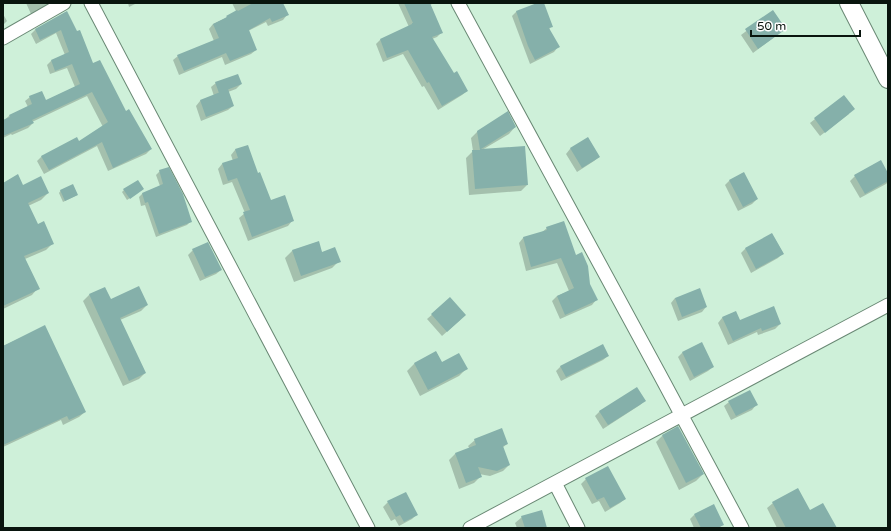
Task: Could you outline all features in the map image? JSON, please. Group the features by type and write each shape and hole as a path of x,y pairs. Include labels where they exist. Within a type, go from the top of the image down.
{"main road":[{"path":"849,3 888,79"}],"street":[{"path":"3,38 64,3"},
{"path":"91,3 368,528"},
{"path":"458,3 742,528"},
{"path":"470,528 888,305"},
{"path":"555,483 578,528"}],"building":[{"path":"253,3 283,3 289,15 272,22 270,18 249,30 257,50 230,61 226,53 184,71 177,55 219,38 213,24 237,10 238,11"},
{"path":"404,3 430,3 443,33 432,37 454,73 457,71 468,91 442,106 429,82 427,83 408,50 387,58 380,39 413,23"},
{"path":"537,3 544,3 553,27 549,28 560,47 535,60 528,46 516,11"},
{"path":"773,10 786,29 758,49 745,29"},
{"path":"67,11 77,31 80,30 93,63 100,60 126,111 129,109 152,149 113,168 102,142 49,170 41,156 77,137 79,141 108,122 92,92 32,120 34,123 3,136 3,120 10,117 9,115 32,104 29,96 42,91 46,100 80,84 72,64 55,71 51,60 69,52 61,30 40,40 35,29"},
{"path":"238,74 242,84 219,93 215,82"},
{"path":"228,89 234,106 206,117 200,100"},
{"path":"844,95 855,109 825,133 814,118"},
{"path":"508,111 516,127 481,149 525,146 528,185 475,189 472,150 480,150 477,131"},
{"path":"588,137 600,157 582,168 570,148"},
{"path":"248,145 258,173 260,172 271,200 285,195 294,221 252,237 243,212 250,210 237,178 228,181 222,163 238,158 235,149"},
{"path":"881,160 888,173 888,181 865,194 854,175"},
{"path":"169,167 183,194 192,222 159,234 148,202 145,203 142,193 163,184 159,170"},
{"path":"744,172 758,199 743,207 729,180"},
{"path":"18,174 23,185 41,176 49,193 28,203 38,224 44,221 54,244 24,256 40,289 3,306 3,183"},
{"path":"138,180 144,189 130,199 123,189"},
{"path":"73,184 78,195 65,201 60,190"},
{"path":"564,221 576,255 582,252 588,266 590,284 598,300 565,315 557,296 574,288 561,258 531,267 523,237 547,230 546,227"},
{"path":"772,233 784,254 756,269 745,248"},
{"path":"319,241 322,252 335,247 341,262 301,276 292,250"},
{"path":"208,242 222,270 205,277 192,249"},
{"path":"139,286 148,305 120,318 146,373 129,381 89,294 105,287 111,299"},
{"path":"700,288 707,307 682,317 675,298"},
{"path":"450,297 466,315 447,332 431,314"},
{"path":"774,306 781,324 762,331 761,328 733,341 722,317 736,311 740,320"},
{"path":"45,325 86,412 69,420 67,416 3,445 3,346"},
{"path":"702,342 714,367 694,377 682,352"},
{"path":"603,344 609,356 566,377 560,366"},
{"path":"436,351 442,362 459,353 468,369 428,390 414,363"},
{"path":"637,387 646,401 608,425 599,411"},
{"path":"750,390 758,405 736,416 728,401"},
{"path":"678,426 704,474 686,483 662,435"},
{"path":"502,428 508,444 503,446 510,465 497,471 478,467 482,477 466,483 455,453 476,445 474,439"},
{"path":"608,466 626,499 610,508 604,497 597,500 585,478"},
{"path":"798,488 810,510 823,503 837,528 786,528 772,502"},
{"path":"406,492 418,515 404,522 400,515 396,517 387,501"},
{"path":"714,504 724,525 717,528 701,528 694,514"},
{"path":"542,510 547,528 525,528 521,516"}]}
